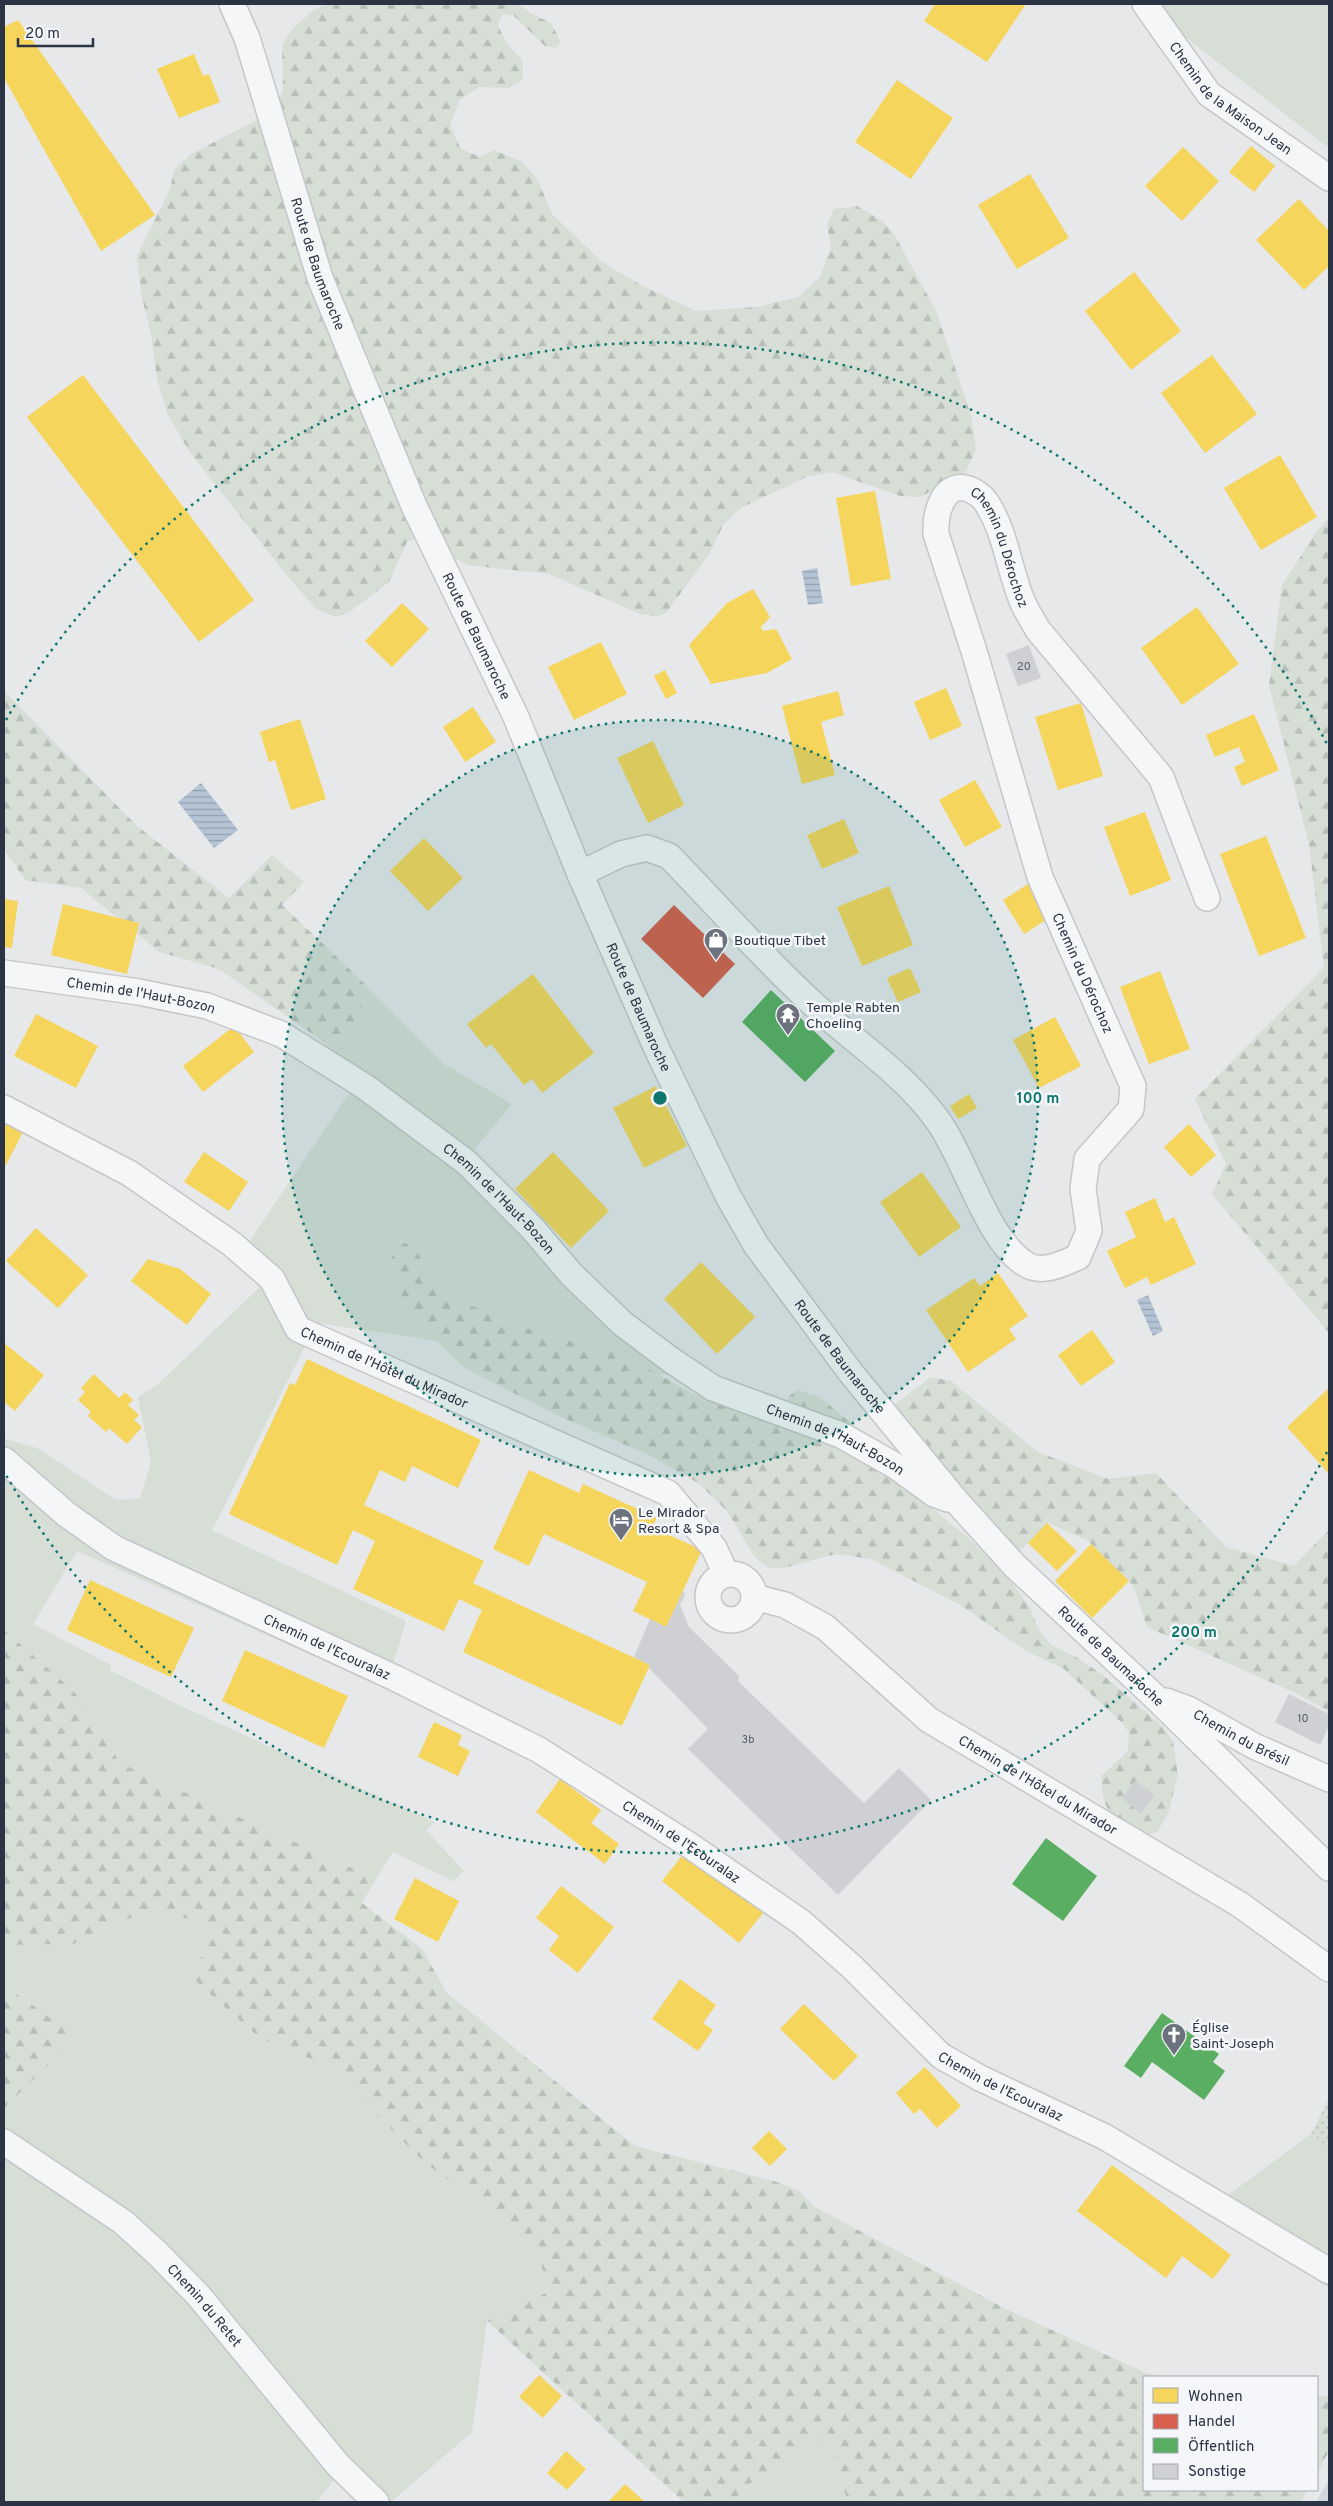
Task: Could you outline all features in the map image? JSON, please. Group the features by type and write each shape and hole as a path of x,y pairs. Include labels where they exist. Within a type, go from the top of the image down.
{"street":[{"name":"Route de Baumaroche","path":"232,4 247,38 320,278 414,506 516,717 580,874 656,1047 728,1196 756,1245 851,1374 957,1502 1015,1566 1154,1696 1329,1868"},
{"name":"Chemin de la Maison Jean","path":"1145,4 1209,94 1329,178"},
{"name":"Chemin du Dérochoz","path":"580,874 621,854 647,848 669,856 811,1002 916,1093 951,1139 994,1228 1008,1248 1028,1266 1053,1267 1078,1257 1089,1231 1083,1189 1086,1159 1131,1109 1133,1086 1040,877 974,651 936,534 936,520 944,496 953,488 966,488 977,493 985,500 996,521 1023,603 1038,630 1161,777 1207,898"},
{"name":"Chemin de l'Haut-Bozon","path":"4,973 139,992 207,1006 288,1038 364,1086 466,1162 533,1229 571,1274 623,1324 671,1360 713,1388 841,1434 894,1465 934,1494 957,1502"},
{"name":"Chemin de l'Hôtel du Mirador","path":"4,1108 129,1173 232,1244 272,1279 298,1329 668,1493 714,1548 726,1574"},
{"name":"Chemin de l'Ecouralaz","path":"4,1460 66,1514 114,1548 395,1678 539,1750 689,1845 801,1922 852,1966 941,2056 980,2078 1105,2137 1329,2270"},
{"path":"726,1574 732,1574 745,1579 753,1590 754,1597 749,1611 736,1620 728,1620 715,1614 708,1602 709,1588 713,1581 726,1574"},
{"name":"Chemin de l'Hôtel du Mirador","path":"754,1597 784,1605 825,1627 930,1720 1239,1904 1329,1969"},
{"name":"Chemin du Brésil","path":"1154,1696 1188,1709 1256,1747 1329,1779"},
{"name":"Chemin du Retet","path":"4,2142 123,2222 157,2253 198,2295 338,2465 376,2502"}],"shaded area":[{"path":"1329,2480 1329,2502 1316,2502"}],"green space":[{"path":"326,4 518,4 532,14 551,23 561,42 556,48 545,46 513,15 502,15 498,26 507,44 522,60 523,80 509,88 479,87 459,101 450,126 461,149 480,157 494,150 522,162 537,179 553,215 602,262 641,285 696,311 757,307 798,297 820,277 831,248 827,225 834,209 857,206 882,221 894,234 936,311 971,415 976,449 965,474 920,497 900,496 832,472 809,476 741,508 723,525 710,553 666,613 657,616 640,614 549,574 468,565 416,538 407,542 389,582 347,614 335,617 316,609 284,572 189,451 168,415 157,379 151,334 141,294 137,256 170,189 174,170 191,154 259,119 277,104 283,91 282,45 294,27 314,10"},
{"path":"1142,4 1329,4 1329,148"},
{"path":"1329,518 1329,1333 1212,1194 1226,1164 1195,1099 1324,968 1309,844 1269,685 1282,585 1317,531"},
{"path":"4,691 137,826 229,898 272,855 304,882 282,905 365,984 357,1034 324,1042 219,969 159,952 81,888 25,880 4,849"},
{"path":"365,984 444,1064 512,1104 469,1156 629,1318 714,1382 317,1323 212,1530 406,1621 386,1688 77,1551 33,1624 111,1665 110,1670 183,1707 435,1822 426,1830 464,1871 453,1881 393,1852 376,1879 120,1763 74,1691 4,1630 4,1439 37,1448 116,1500 140,1498 151,1462 138,1397 157,1385 263,1284 251,1239 351,1090 324,1042 357,1034"},
{"path":"405,1243 416,1250 433,1280 455,1299 537,1332 628,1357 697,1396 765,1422 774,1421 789,1396 797,1390 819,1397 885,1450 932,1508 973,1542 1014,1585 1030,1608 1038,1628 1051,1645 1076,1657 1103,1675 1163,1727 1173,1741 1178,1775 1168,1814 1157,1832 1145,1836 1117,1820 1107,1808 1101,1776 1128,1751 1129,1732 1121,1722 1064,1669 1028,1652 960,1605 871,1559 836,1554 784,1568 768,1568 754,1556 727,1511 698,1483 647,1454 561,1417 465,1368 409,1314 396,1282 392,1258 395,1249"},
{"path":"931,1377 951,1381 1038,1452 1108,1479 1156,1473 1226,1547 1294,1566 1329,1530 1329,1711 1293,1692 1147,1627 1134,1587 1088,1541 1049,1523 1016,1554 894,1405"},
{"path":"4,1630 74,1691 120,1763 376,1879 362,1903 422,1949 447,1993 635,2146 774,2181 798,2190 813,2206 1004,2308 1146,2373 1160,2376 1143,2376 1143,2491 1307,2491 1301,2502 848,2502 827,2434 743,2488 735,2502 684,2502 487,2321 548,2292 537,2246 424,2162 328,2066 260,2038 190,1976 219,1927 150,1909 73,1944 4,1945"},
{"path":"150,1909 219,1927 190,1976 260,2038 328,2066 424,2162 538,2246 548,2292 487,2321 472,2432 391,2502 379,2502 336,2477 317,2502 4,2502 4,1945 73,1944"},
{"path":"4,1985 77,2037 4,2108"},
{"path":"1329,2098 1329,2148 1311,2134"},
{"path":"1311,2134 1329,2148 1329,2288 1209,2209"},
{"path":"1318,2396 1329,2396 1329,2451 1318,2472"},
{"path":"827,2433 848,2502 735,2502 743,2488"}],"water":[{"path":"817,568 823,603 808,605 802,571"},
{"path":"201,783 238,830 214,848 178,802"},
{"path":"1148,1295 1163,1331 1153,1336 1137,1300"}],"building: Wohnen":[{"path":"935,4 1026,4 987,62 924,21"},
{"path":"18,20 155,215 101,251 4,78 4,27"},
{"path":"194,54 203,76 209,74 220,102 179,118 157,69"},
{"path":"897,80 953,118 911,179 855,142"},
{"path":"1251,146 1275,166 1254,192 1229,172"},
{"path":"1183,147 1219,181 1182,221 1145,186"},
{"path":"1030,174 1069,238 1017,269 978,205"},
{"path":"1299,199 1329,231 1329,266 1304,290 1256,240"},
{"path":"1134,272 1181,331 1131,370 1085,311"},
{"path":"1212,355 1257,414 1205,453 1161,393"},
{"path":"83,375 254,600 199,642 27,417"},
{"path":"1280,455 1317,517 1261,550 1224,488"},
{"path":"875,491 891,579 851,586 836,498"},
{"path":"753,589 770,617 761,627 763,631 776,629 792,659 767,673 711,684 689,645 727,603"},
{"path":"402,603 429,629 392,667 365,641"},
{"path":"1197,607 1239,664 1182,705 1141,648"},
{"path":"601,642 627,694 574,720 548,667"},
{"path":"665,670 677,693 666,699 654,676"},
{"path":"946,688 962,726 930,740 914,702"},
{"path":"838,691 844,715 821,722 835,775 802,784 782,706"},
{"path":"1081,703 1103,776 1058,790 1035,717"},
{"path":"473,707 496,742 465,762 443,727"},
{"path":"1254,714 1279,770 1242,786 1234,767 1245,762 1239,747 1215,757 1206,735"},
{"path":"300,719 326,799 291,810 275,760 269,762 260,732"},
{"path":"653,741 684,805 648,823 617,758"},
{"path":"975,780 1002,827 965,847 939,800"},
{"path":"1145,812 1171,880 1130,896 1104,827"},
{"path":"844,819 859,853 822,869 807,835"},
{"path":"1266,836 1306,938 1259,956 1220,854"},
{"path":"424,838 463,878 428,911 390,871"},
{"path":"1028,884 1049,918 1024,934 1003,900"},
{"path":"889,886 913,945 862,966 837,907"},
{"path":"4,899 18,901 12,948 4,947"},
{"path":"63,904 139,923 127,974 51,955"},
{"path":"910,968 921,992 898,1002 887,978"},
{"path":"1160,971 1190,1049 1149,1064 1120,987"},
{"path":"533,974 594,1053 542,1093 532,1079 524,1085 491,1044 486,1048 467,1024"},
{"path":"36,1014 98,1046 76,1088 14,1056"},
{"path":"1055,1017 1081,1066 1039,1088 1013,1040"},
{"path":"234,1026 254,1052 203,1092 183,1066"},
{"path":"656,1086 687,1146 644,1168 613,1108"},
{"path":"969,1094 977,1108 958,1119 950,1106"},
{"path":"4,1122 23,1132 6,1165 4,1164"},
{"path":"1189,1124 1216,1155 1191,1177 1164,1147"},
{"path":"204,1152 248,1182 229,1211 184,1182"},
{"path":"553,1152 609,1211 571,1248 515,1189"},
{"path":"922,1172 961,1227 919,1257 880,1202"},
{"path":"1155,1198 1165,1222 1174,1217 1196,1264 1151,1285 1147,1277 1125,1288 1107,1251 1136,1237 1125,1212"},
{"path":"36,1228 88,1275 58,1308 6,1261"},
{"path":"148,1259 180,1269 211,1294 187,1325 131,1281"},
{"path":"701,1262 755,1317 717,1354 664,1299"},
{"path":"998,1273 1028,1316 1009,1329 1016,1339 968,1372 926,1310 974,1278 980,1286"},
{"path":"1092,1330 1115,1362 1081,1386 1058,1355"},
{"path":"4,1343 44,1375 15,1411 4,1402"},
{"path":"307,1359 481,1440 458,1488 412,1466 405,1482 380,1470 364,1505 484,1561 473,1583 650,1665 622,1726 463,1652 482,1610 459,1599 444,1631 353,1589 375,1541 353,1530 337,1565 229,1514 290,1383 295,1385"},
{"path":"94,1374 119,1398 125,1392 133,1400 128,1405 139,1415 134,1420 142,1427 127,1444 109,1428 106,1432 88,1416 91,1412 78,1400 85,1392 81,1388"},
{"path":"1329,1388 1329,1474 1287,1427"},
{"name":"Le Mirador Resort & Spa","path":"529,1470 579,1493 583,1484 657,1518 652,1527 702,1550 666,1627 633,1611 647,1582 544,1534 529,1566 493,1549"},
{"path":"1047,1523 1077,1551 1057,1571 1028,1543"},
{"path":"1091,1544 1129,1581 1092,1618 1055,1581"},
{"path":"90,1580 194,1628 171,1677 67,1630"},
{"path":"245,1650 348,1696 324,1748 222,1701"},
{"path":"434,1722 462,1735 458,1745 470,1751 458,1776 418,1757"},
{"path":"560,1779 601,1810 591,1823 619,1844 605,1864 536,1812"},
{"path":"685,1852 763,1913 739,1943 662,1881"},
{"path":"415,1878 459,1901 438,1942 394,1919"},
{"path":"561,1886 614,1927 578,1973 549,1950 559,1936 536,1918"},
{"path":"680,1979 716,2005 703,2023 713,2030 698,2051 652,2019"},
{"path":"804,2004 858,2056 834,2081 780,2029"},
{"path":"925,2067 961,2106 937,2128 920,2109 914,2114 896,2093"},
{"path":"769,2131 787,2149 770,2166 752,2148"},
{"path":"1112,2165 1231,2255 1213,2279 1182,2256 1166,2278 1077,2211"},
{"path":"539,2375 562,2396 543,2418 519,2397"},
{"path":"566,2451 586,2469 567,2490 547,2473"},
{"path":"625,2484 645,2502 608,2502"}],"building: Handel":[{"path":"674,905 735,964 703,998 641,939"}],"building: Öffentlich":[{"name":"Temple Rabten Choeling","path":"771,990 835,1051 805,1082 742,1022"},
{"path":"1046,1838 1097,1876 1063,1921 1012,1884"},
{"name":"Église Saint-Joseph","path":"1162,2013 1219,2054 1213,2062 1225,2071 1204,2100 1152,2062 1141,2078 1124,2066"}],"building: Sonstige":[{"path":"1029,645 1041,678 1018,686 1006,654"},
{"path":"683,1591 685,1594 680,1605 689,1627 739,1676 738,1681 864,1803 899,1768 931,1800 838,1895 688,1749 708,1729 649,1668 650,1665 634,1657 650,1619 666,1627"},
{"path":"1289,1694 1329,1714 1329,1726 1320,1745 1275,1722"},
{"path":"1136,1780 1154,1796 1140,1813 1122,1798"}],"place":[{"name":"Boutique Tibet","path":"716,961"},
{"name":"Temple Rabten Choeling","path":"788,1036"},
{"name":"Le Mirador Resort & Spa","path":"621,1541"},
{"name":"Église Saint-Joseph","path":"1174,2056"}]}
